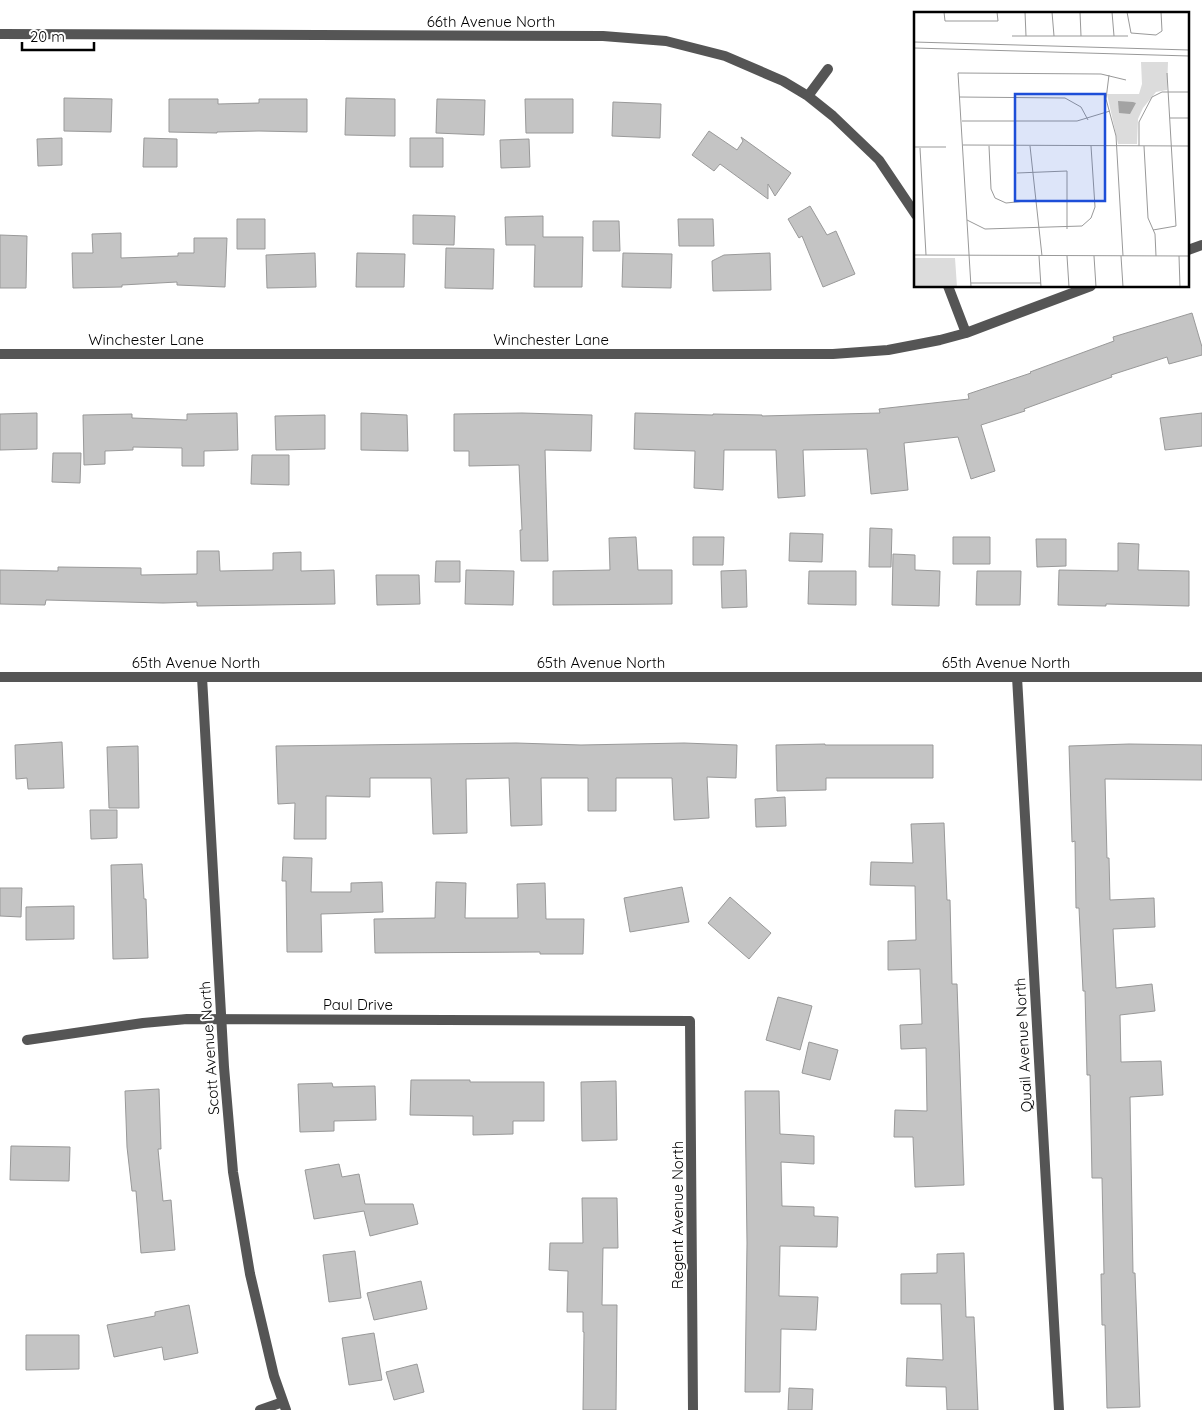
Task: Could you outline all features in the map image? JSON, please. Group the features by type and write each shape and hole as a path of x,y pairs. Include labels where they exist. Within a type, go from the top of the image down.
{"street":[{"name":"66th Avenue North","path":"0,34 603,36 666,41 725,56 782,81 808,96 833,116 879,160 914,212"},
{"path":"808,96 828,70"},
{"path":"1190,249 1202,245"},
{"path":"949,288 966,333"},
{"name":"Winchester Lane","path":"0,354 833,354 888,350 940,340 966,333 1086,288"},
{"name":"65th Avenue North","path":"0,677 1202,678"},
{"name":"Scott Avenue North","path":"202,678 221,1019 233,1172 250,1274 274,1376 284,1406"},
{"name":"Quail Avenue North","path":"1017,678 1059,1410"},
{"name":"Paul Drive","path":"27,1040 143,1023 187,1019 690,1020"},
{"name":"Regent Avenue North","path":"690,1020 693,1410"},
{"path":"260,1410 284,1406"}],"building":[{"path":"64,98 112,99 111,132 64,131"},
{"path":"346,98 395,99 395,136 345,135"},
{"path":"169,99 218,99 218,104 259,103 259,99 307,99 307,132 169,132"},
{"path":"437,99 485,100 484,135 436,133"},
{"path":"525,99 573,99 573,133 526,133"},
{"path":"613,102 661,104 660,138 612,136"},
{"path":"709,131 737,150 743,141 741,137 791,173 775,196 768,184 768,199 720,164 714,171 692,155"},
{"path":"62,138 62,165 38,166 37,139"},
{"path":"144,138 177,139 177,167 143,167"},
{"path":"410,138 443,138 443,167 410,167"},
{"path":"529,139 530,167 501,168 500,140"},
{"path":"810,206 827,235 836,231 855,274 823,287 802,236 799,238 788,219"},
{"path":"413,215 455,216 454,245 413,244"},
{"path":"543,216 543,237 583,237 582,287 534,287 535,245 506,245 505,217"},
{"path":"237,219 265,219 265,249 237,249"},
{"path":"678,219 713,219 714,246 679,246"},
{"path":"593,221 619,221 620,251 593,251"},
{"path":"121,233 121,258 178,256 178,253 194,253 194,238 227,238 225,287 177,285 177,282 122,285 122,287 73,288 72,253 93,253 92,234"},
{"path":"0,235 27,236 26,288 0,288"},
{"path":"446,248 494,249 493,289 445,288"},
{"path":"315,253 316,287 267,288 266,255"},
{"path":"357,253 405,254 404,287 356,287"},
{"path":"623,253 672,254 671,288 622,287"},
{"path":"770,253 771,290 713,291 712,261 724,255"},
{"path":"1192,313 1202,347 1202,355 1169,364 1167,357 1111,375 1112,377 1024,409 1025,411 981,425 995,471 971,479 958,437 904,443 908,490 871,494 867,449 803,450 805,496 778,498 776,450 724,450 723,490 694,488 695,451 634,449 635,413 762,416 880,413 879,409 969,399 968,394 1031,373 1114,341 1113,337"},
{"path":"37,413 37,449 0,450 0,414"},
{"path":"237,413 238,450 204,451 204,466 182,466 182,448 133,447 133,450 105,451 105,464 84,465 83,415 132,414 132,418 187,420 187,414"},
{"path":"361,413 407,415 408,451 361,450"},
{"path":"1202,413 1202,446 1165,450 1160,418"},
{"path":"454,414 592,415 591,451 545,450 548,561 521,561 520,530 522,530 519,465 469,466 469,451 454,451"},
{"path":"325,415 325,449 276,450 275,416"},
{"path":"53,453 81,453 80,483 52,482"},
{"path":"252,455 289,455 289,485 251,484"},
{"path":"870,528 892,529 891,567 869,567"},
{"path":"790,533 823,534 822,562 789,561"},
{"path":"636,537 638,570 672,570 672,604 553,605 553,571 610,570 609,538"},
{"path":"693,537 724,537 723,565 693,565"},
{"path":"953,537 990,537 990,564 953,564"},
{"path":"1036,539 1066,539 1066,566 1037,567"},
{"path":"1118,543 1139,544 1138,570 1189,571 1189,606 1058,605 1059,570 1118,571"},
{"path":"197,551 219,551 220,571 273,570 273,553 301,552 301,571 334,570 335,604 197,606 197,602 46,600 45,605 0,604 0,570 58,571 58,567 141,568 141,575 197,574"},
{"path":"893,554 915,555 915,570 940,571 939,606 892,605"},
{"path":"436,561 460,561 460,582 435,582"},
{"path":"466,570 514,571 513,605 465,604"},
{"path":"746,570 747,607 722,608 721,571"},
{"path":"809,571 856,571 856,605 808,604"},
{"path":"977,571 1021,571 1020,605 976,605"},
{"path":"376,575 419,575 420,604 377,605"},
{"path":"62,742 64,788 28,789 27,778 16,779 15,745"},
{"path":"516,743 581,745 684,743 737,745 736,778 707,777 709,818 674,820 672,778 616,778 616,811 588,811 588,778 541,778 542,825 511,826 509,778 466,779 467,833 433,834 431,778 370,778 370,797 326,796 326,839 294,839 295,803 278,804 276,746"},
{"path":"1129,744 1202,745 1202,780 1105,779 1110,900 1154,898 1155,927 1113,929 1116,988 1152,984 1155,1011 1120,1015 1121,1062 1161,1061 1163,1095 1130,1097 1133,1273 1135,1273 1140,1407 1107,1408 1105,1325 1102,1325 1101,1274 1104,1274 1102,1178 1092,1178 1090,1075 1087,1075 1085,991 1083,991 1079,908 1076,908 1075,841 1072,842 1069,746"},
{"path":"776,745 933,745 933,778 826,778 826,790 777,791"},
{"path":"138,746 139,808 109,808 107,747"},
{"path":"785,797 786,826 756,827 755,799"},
{"path":"90,810 117,810 117,838 91,839"},
{"path":"944,823 947,900 950,900 952,984 957,984 964,1185 915,1187 913,1137 894,1137 895,1110 927,1111 926,1048 901,1049 900,1025 922,1024 920,969 888,970 888,941 916,940 915,886 870,885 871,862 913,863 911,824"},
{"path":"283,857 312,858 311,892 351,892 351,883 382,882 383,912 321,914 322,952 287,952 286,881 282,881"},
{"path":"142,864 144,899 146,899 148,958 113,959 111,865"},
{"path":"436,882 466,883 465,918 518,918 517,884 545,883 546,919 584,919 583,954 540,954 540,952 375,953 374,919 435,918"},
{"path":"682,887 689,922 630,932 624,898"},
{"path":"0,888 22,888 21,917 0,916"},
{"path":"730,897 771,933 749,959 708,923"},
{"path":"74,906 74,939 26,940 26,907"},
{"path":"778,997 812,1006 800,1050 766,1040"},
{"path":"809,1042 838,1050 830,1080 802,1073"},
{"path":"411,1080 544,1082 544,1121 513,1121 513,1134 473,1135 473,1116 410,1115"},
{"path":"616,1081 617,1140 582,1141 581,1082"},
{"path":"332,1083 333,1087 375,1086 376,1120 334,1121 334,1131 300,1132 298,1084"},
{"path":"159,1089 161,1149 158,1149 163,1201 171,1200 175,1250 141,1253 136,1191 132,1191 127,1147 125,1091"},
{"path":"745,1091 779,1091 780,1134 814,1136 814,1164 781,1162 782,1206 814,1207 814,1216 838,1217 837,1247 780,1246 779,1296 818,1297 816,1330 781,1329 780,1392 745,1392 747,1243"},
{"path":"11,1146 70,1147 69,1181 10,1180"},
{"path":"339,1164 342,1177 359,1174 365,1204 413,1204 418,1224 370,1236 364,1211 314,1219 305,1170"},
{"path":"582,1198 617,1198 618,1248 603,1248 602,1305 617,1305 616,1410 583,1410 583,1312 567,1312 568,1271 549,1270 550,1243 583,1243"},
{"path":"355,1251 361,1298 329,1302 323,1255"},
{"path":"964,1253 966,1317 974,1317 978,1410 947,1410 946,1387 906,1386 907,1358 943,1360 941,1304 901,1304 901,1274 937,1273 937,1254"},
{"path":"421,1281 427,1309 374,1320 367,1293"},
{"path":"189,1305 198,1353 164,1360 162,1347 114,1357 107,1325 155,1316 155,1312"},
{"path":"374,1333 382,1380 349,1385 342,1338"},
{"path":"26,1335 79,1335 79,1369 26,1370"},
{"path":"417,1364 424,1392 394,1400 386,1372"},
{"path":"789,1388 813,1389 812,1410 788,1410"}]}
